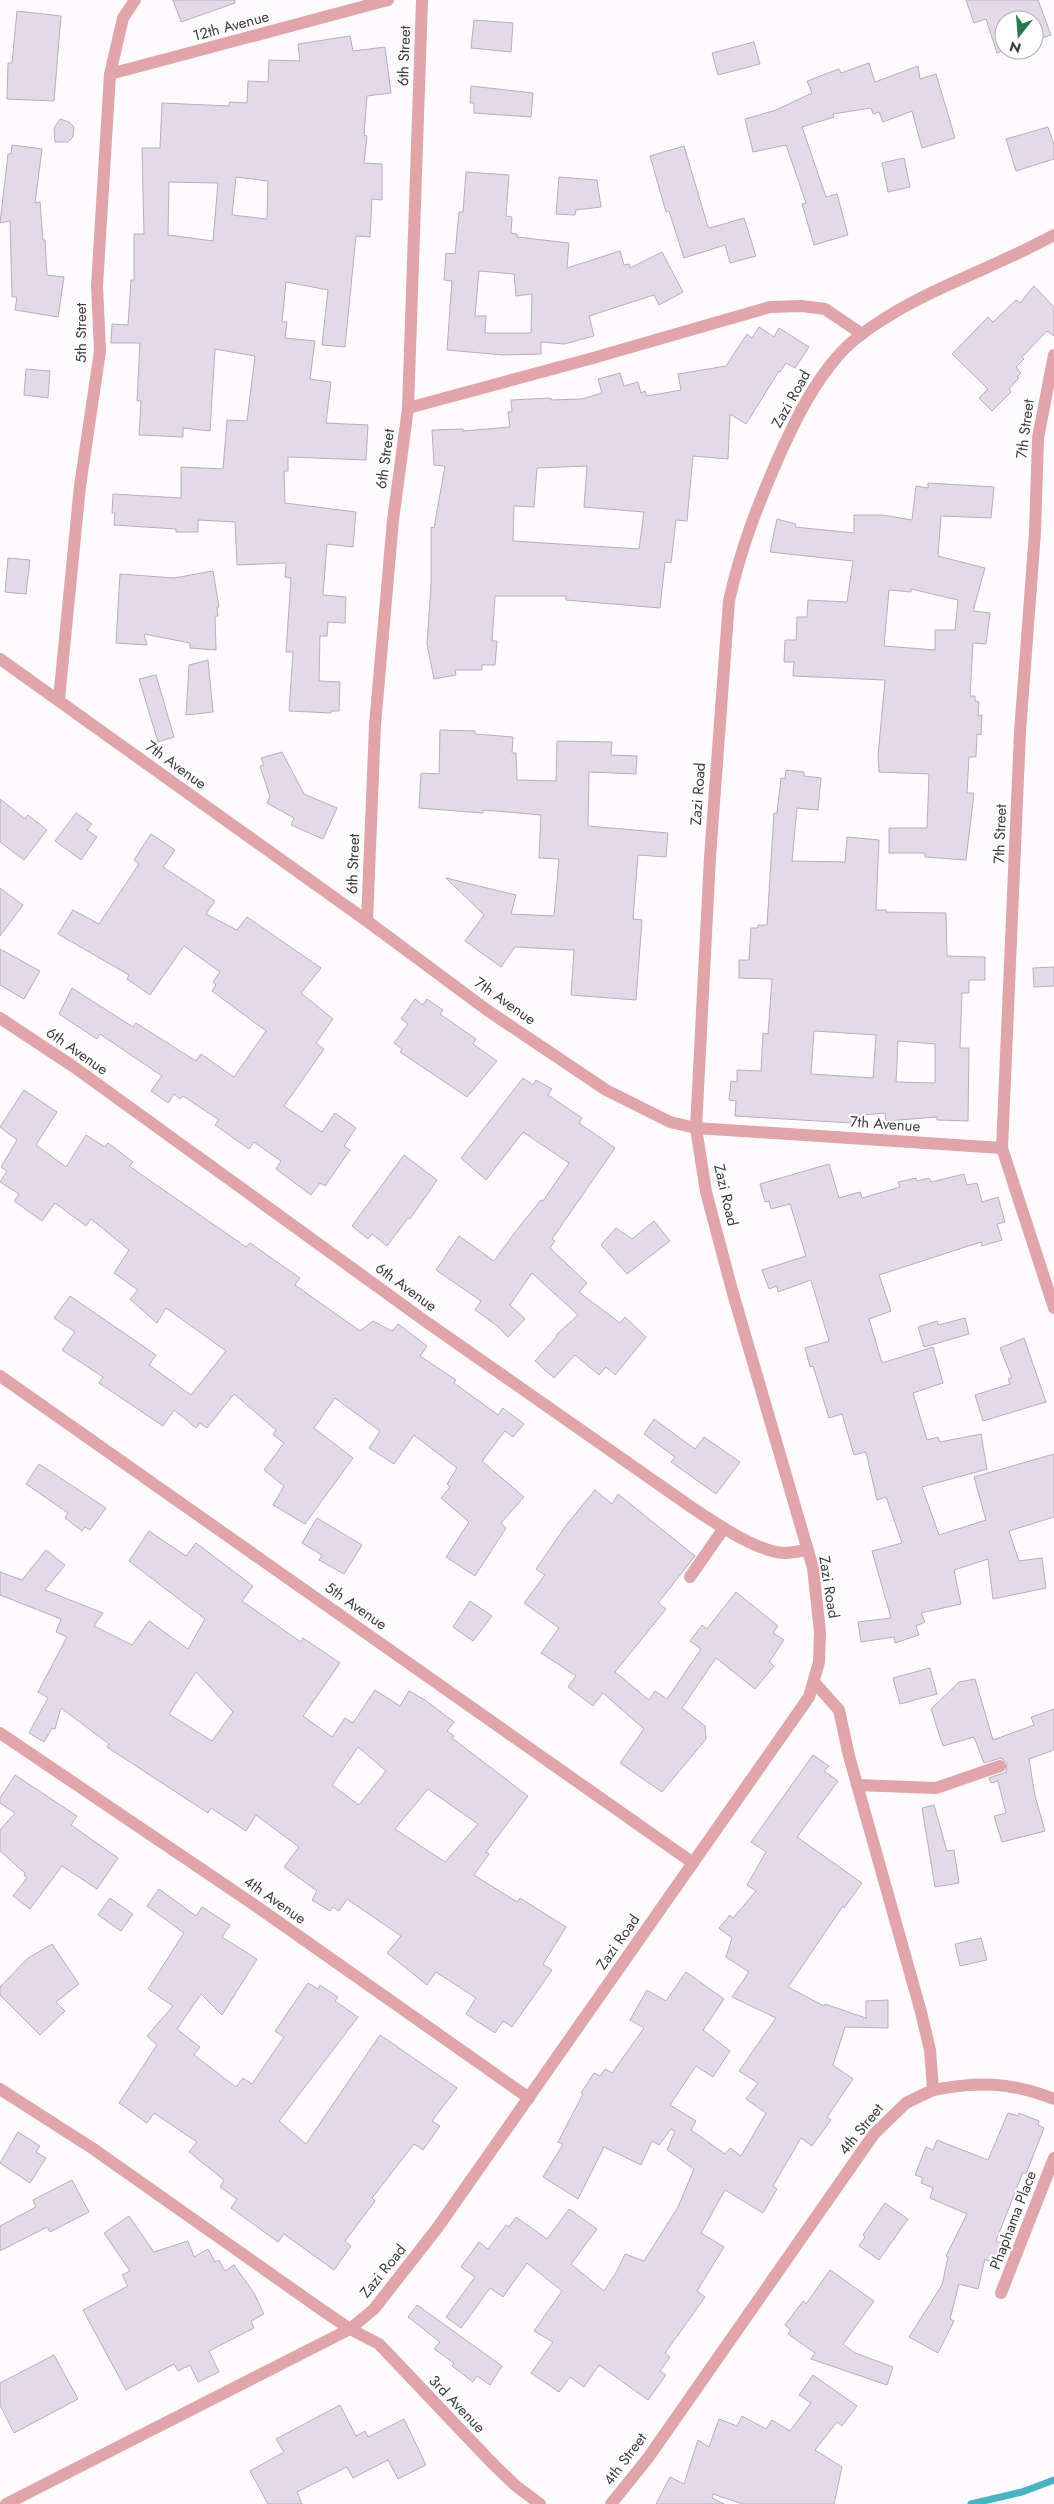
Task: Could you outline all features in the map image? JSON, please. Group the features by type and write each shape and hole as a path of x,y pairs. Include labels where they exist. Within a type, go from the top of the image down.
{"street":[{"name":"5th Street","path":"59,699 80,486 100,352 97,286 110,74 123,18 135,0"},
{"name":"12th Avenue","path":"110,74 388,0"},
{"name":"6th Street","path":"367,921 375,725 393,520 408,408 422,0"},
{"name":"Zazi Road","path":"4,2504 350,2329 374,2309 406,2271 529,2098 809,1696 819,1662 820,1632 813,1568 706,1192 696,1128 710,857 730,601 739,559 756,506 798,413 817,382 838,355 862,334 931,292 1054,235"},
{"path":"408,408 538,374 770,306 825,309 862,334"},
{"name":"7th Street","path":"1054,355 1038,438 1035,532 1020,732 1002,1148 1054,1308"},
{"name":"7th Avenue","path":"0,659 59,699 487,1010 606,1090 670,1122 696,1128 1002,1148"},
{"name":"6th Avenue","path":"0,1018 74,1067 572,1425 724,1528 760,1546 782,1553 807,1550"},
{"name":"5th Avenue","path":"0,1376 693,1863"},
{"path":"690,1577 724,1528"},
{"path":"814,1682 839,1710 921,2012 930,2050 934,2090 985,2083 1003,2084 1054,2099"},
{"name":"4th Avenue","path":"0,1733 256,1906 529,2098"},
{"path":"858,1785 936,1788 1000,1766"},
{"name":"3rd Avenue","path":"0,2089 92,2148 350,2329 380,2344 494,2465 516,2486 540,2504"},
{"name":"4th Street","path":"612,2504 648,2458 874,2134 906,2103 934,2090"},
{"name":"Phaphama Place","path":"1002,2293 1054,2158"},
{"path":"0,2500 4,2504"}],"building":[{"path":"173,0 235,0 235,3 181,22"},
{"path":"966,0 1038,0 1042,10 994,10 994,44 986,19 974,23"},
{"path":"17,11 61,16 54,101 7,99 8,63 12,63"},
{"path":"1044,16 1051,35 1044,37"},
{"path":"474,20 513,23 511,52 471,48"},
{"path":"350,36 353,51 385,47 391,93 367,96 364,135 367,136 364,163 382,164 382,200 372,199 370,237 356,236 345,347 322,345 328,290 286,282 282,322 287,322 285,338 315,341 310,379 331,382 326,423 368,425 366,460 288,457 288,471 284,471 285,503 356,512 353,547 327,544 323,595 346,597 345,623 328,622 327,636 320,636 319,681 340,682 339,711 331,711 331,713 289,711 293,652 286,652 291,578 285,577 286,563 237,565 235,522 198,520 198,532 176,532 176,529 114,525 115,513 112,513 113,494 181,498 181,467 223,469 227,420 247,421 255,356 215,349 210,431 183,428 183,437 139,435 141,401 137,401 140,343 111,343 112,324 128,325 131,280 134,280 134,234 144,234 142,148 160,148 162,103 229,106 230,102 247,103 248,81 268,82 269,60 300,61 298,44","holes":["236,177 268,181 267,219 232,215","169,182 218,183 213,241 168,235"]},
{"path":"754,42 760,64 718,75 712,53"},
{"path":"869,63 875,82 918,66 920,79 936,74 955,138 922,148 912,111 883,122 879,112 873,114 871,108 833,114 834,117 802,127 826,197 837,194 848,235 814,245 802,204 806,203 786,145 753,152 745,119 776,110 812,93 807,81 839,69 841,73"},
{"path":"471,86 533,93 531,117 474,113 474,103 470,103"},
{"path":"60,119 69,122 74,127 73,137 68,142 55,142 54,128"},
{"path":"1048,127 1054,145 1054,159 1016,171 1006,139"},
{"path":"12,145 42,149 35,203 40,202 47,275 64,277 58,317 15,310 17,297 12,297 10,221 0,223 8,154 11,154"},
{"path":"684,146 708,227 744,218 756,256 730,263 725,245 684,258 669,211 666,212 650,156"},
{"path":"904,158 910,187 888,192 882,163"},
{"path":"466,172 509,175 506,216 512,217 511,233 517,234 517,237 569,243 567,268 620,251 624,265 629,264 630,268 662,252 683,292 659,305 654,295 589,316 594,336 564,344 541,342 541,354 504,355 447,350 452,281 444,280 446,253 455,254 459,212 463,212","holes":["479,271 514,274 516,296 532,294 531,333 485,333 486,316 475,316"]},
{"path":"559,177 597,180 601,207 576,210 575,215 556,214"},
{"path":"1034,286 1054,307 1054,336 1047,331 1022,357 1024,359 1016,367 1021,373 1017,377 1019,378 1009,389 1011,392 992,411 979,398 988,389 952,354 988,317 993,322 1016,300 1020,303"},
{"path":"759,327 774,337 779,328 809,347 795,368 786,363 779,371 746,424 730,414 728,459 693,456 687,521 676,520 671,563 665,562 660,608 566,600 566,596 495,596 492,641 497,641 495,665 482,665 482,670 455,670 456,675 434,679 427,644 431,586 431,527 434,528 445,466 434,465 432,430 463,429 463,431 510,427 508,412 512,412 511,400 582,399 602,393 598,379 620,373 624,386 638,382 641,393 645,391 647,396 681,390 678,374 726,366 747,334 752,338","holes":["587,466 584,507 644,512 639,549 513,541 514,506 534,507 537,468"]},
{"path":"26,369 50,371 48,398 24,395"},
{"path":"928,483 994,487 991,518 941,516 938,556 985,568 973,611 990,613 986,644 973,643 970,696 975,696 975,701 979,702 978,716 982,715 981,735 977,734 976,757 969,757 967,793 974,793 966,860 925,857 925,853 889,853 889,828 927,828 929,774 879,772 878,756 885,680 793,676 794,662 784,662 785,640 796,640 797,617 807,617 808,600 847,602 853,561 770,552 777,519 796,524 795,527 854,533 854,515 882,515 912,520 916,486 928,488","holes":["911,589 958,600 955,630 935,630 935,650 884,646 889,590 911,592"]},
{"path":"8,558 30,560 26,594 5,592"},
{"path":"213,571 219,607 217,607 218,616 215,616 216,650 190,648 190,643 144,634 147,645 116,643 120,574 174,578"},
{"path":"208,660 213,712 186,715 189,665"},
{"path":"156,675 174,737 158,742 139,679"},
{"path":"440,730 475,731 475,734 513,737 512,753 516,753 517,780 556,781 557,741 612,742 611,755 637,756 636,774 589,772 588,826 668,833 666,857 638,855 633,919 642,920 636,1000 571,995 574,950 515,947 501,967 465,941 484,915 446,878 516,895 511,914 554,916 559,859 539,858 541,815 483,810 483,813 419,808 421,773 439,774"},
{"path":"282,752 304,794 337,808 323,839 291,825 294,818 267,803 270,797 260,766 264,765 261,758"},
{"path":"786,770 804,772 804,776 821,778 818,810 797,808 792,861 845,862 847,837 879,840 876,910 886,910 886,912 946,913 947,956 985,957 985,980 969,980 969,993 962,993 960,1048 969,1048 968,1121 937,1120 937,1117 886,1121 885,1113 851,1116 851,1123 735,1116 736,1101 729,1100 731,1081 737,1082 737,1070 761,1071 763,1033 768,1034 772,979 739,978 739,960 749,960 751,928 758,928 758,925 767,925 774,813 777,813 781,778 785,779","holes":["814,1031 876,1035 873,1078 811,1074","898,1041 935,1044 935,1083 896,1082"]},
{"path":"0,799 25,819 28,815 47,830 24,860 0,842"},
{"path":"76,813 92,824 87,830 97,837 81,860 55,841"},
{"path":"151,834 175,850 163,867 215,901 206,914 237,930 247,917 321,968 301,993 333,1019 316,1043 324,1049 284,1106 322,1132 335,1113 356,1128 344,1146 350,1150 325,1186 320,1183 311,1195 276,1169 281,1161 254,1142 249,1149 215,1125 219,1120 183,1096 180,1099 174,1094 168,1103 151,1091 162,1076 100,1034 97,1039 59,1014 72,988 133,1027 136,1023 196,1061 201,1054 234,1077 266,1031 212,991 216,985 213,982 220,972 184,946 150,995 127,979 129,975 58,934 73,910 99,924 139,864 134,860"},
{"path":"0,888 23,905 0,936"},
{"path":"0,949 40,971 24,999 0,985"},
{"path":"1054,967 1054,986 1034,987 1033,968"},
{"path":"415,999 423,1005 427,999 443,1010 440,1014 476,1039 473,1044 497,1061 467,1097 400,1052 402,1049 394,1043 408,1024 401,1019"},
{"path":"523,1078 533,1085 536,1080 552,1089 548,1095 582,1118 579,1123 615,1148 552,1239 555,1241 550,1248 587,1283 579,1292 620,1323 625,1317 646,1337 615,1375 606,1367 599,1375 575,1355 554,1378 535,1361 556,1335 578,1315 532,1273 510,1305 525,1319 508,1337 496,1325 475,1310 481,1301 436,1270 459,1236 494,1261 541,1200 543,1201 569,1163 523,1132 486,1180 461,1158"},
{"path":"24,1090 57,1112 36,1145 66,1167 86,1135 105,1147 108,1143 133,1162 129,1166 246,1247 250,1243 300,1278 295,1285 360,1331 373,1321 392,1331 398,1324 427,1346 420,1356 456,1380 454,1383 498,1415 503,1408 524,1424 513,1437 505,1431 482,1461 524,1497 501,1523 506,1528 475,1576 446,1557 469,1522 441,1498 450,1487 447,1484 457,1468 414,1435 394,1464 369,1448 380,1431 335,1398 314,1428 353,1458 305,1524 273,1505 284,1486 264,1470 284,1443 273,1435 276,1430 234,1394 207,1428 200,1423 196,1428 174,1410 163,1426 99,1383 103,1377 62,1350 75,1332 54,1318 70,1296 156,1355 149,1365 191,1395 226,1351 166,1308 157,1323 130,1299 138,1290 114,1273 129,1250 91,1219 86,1226 55,1203 42,1221 14,1201 19,1194 0,1182 7,1171 1,1167 17,1140 0,1127"},
{"path":"404,1155 437,1180 410,1219 408,1218 387,1246 372,1234 368,1239 352,1226"},
{"path":"829,1164 839,1198 860,1192 862,1198 900,1187 898,1182 916,1178 917,1181 929,1178 931,1182 964,1174 967,1185 977,1183 982,1202 998,1197 1005,1222 997,1224 1002,1240 982,1246 981,1242 879,1275 891,1311 869,1319 882,1363 933,1347 943,1383 913,1393 927,1440 938,1437 940,1442 981,1434 987,1469 922,1487 939,1535 986,1520 974,1477 1054,1454 1054,1517 1009,1531 1019,1561 1042,1558 1046,1588 993,1599 988,1559 954,1570 961,1604 921,1613 925,1622 916,1626 919,1635 895,1643 894,1637 861,1642 858,1622 891,1618 872,1551 902,1543 886,1497 877,1500 866,1452 854,1455 842,1414 829,1418 813,1366 810,1367 805,1348 829,1341 811,1280 778,1292 777,1286 769,1289 762,1270 806,1256 790,1204 771,1209 769,1201 765,1202 760,1184"},
{"path":"654,1221 670,1241 627,1274 601,1245 616,1228 632,1239"},
{"path":"965,1318 969,1334 924,1347 918,1327 937,1321 938,1325"},
{"path":"1024,1338 1046,1402 983,1421 975,1395 1010,1384 1008,1379 1012,1378 1000,1348"},
{"path":"654,1419 695,1449 704,1437 740,1462 716,1494 671,1462 675,1457 644,1434"},
{"path":"39,1464 106,1508 90,1530 85,1527 82,1531 65,1518 68,1513 26,1484"},
{"path":"595,1490 612,1504 618,1494 695,1556 658,1603 666,1609 615,1672 649,1700 655,1691 667,1699 701,1649 690,1641 702,1625 707,1629 736,1592 778,1626 773,1633 784,1640 769,1662 774,1666 755,1689 716,1658 682,1708 705,1726 706,1739 662,1792 620,1763 644,1729 603,1693 593,1706 568,1687 576,1676 541,1653 559,1628 524,1603 545,1575 536,1569 567,1524"},
{"path":"317,1518 362,1545 344,1574 319,1560 322,1555 302,1543"},
{"path":"149,1531 186,1556 196,1543 253,1586 242,1601 301,1642 303,1638 340,1663 303,1716 332,1737 345,1718 353,1723 375,1690 400,1706 409,1691 425,1700 454,1722 447,1731 454,1736 452,1738 528,1796 486,1852 489,1854 474,1875 517,1902 520,1898 566,1927 543,1964 552,1970 512,2027 503,2021 495,2033 466,2014 476,1998 436,1972 427,1985 387,1953 401,1936 347,1899 339,1911 333,1907 330,1911 312,1900 317,1891 284,1867 299,1847 256,1815 246,1831 211,1808 208,1813 107,1747 109,1744 61,1708 55,1729 52,1728 44,1742 29,1733 48,1698 38,1692 67,1637 56,1632 61,1619 0,1595 0,1572 22,1580 46,1550 65,1565 45,1590 103,1613 94,1626 132,1645 149,1621 188,1649 205,1619 129,1561","holes":["196,1672 233,1712 212,1741 169,1714","358,1747 386,1771 359,1805 332,1785","428,1789 478,1824 445,1862 395,1829"]},
{"path":"470,1601 492,1616 473,1641 453,1627"},
{"path":"930,1668 937,1694 900,1704 893,1678"},
{"path":"975,1679 993,1740 1034,1725 1031,1717 1054,1709 1054,1750 1029,1759 1035,1796 1045,1831 1002,1842 994,1816 1006,1813 998,1781 991,1783 989,1778 1006,1772 1007,1763 1001,1758 984,1763 974,1737 943,1746 931,1709 959,1682"},
{"path":"813,1755 829,1766 824,1771 838,1781 797,1837 862,1883 844,1908 843,1906 788,1987 824,2006 825,2004 866,2018 866,2001 888,2000 888,2028 845,2027 833,2065 853,2079 827,2117 831,2120 812,2146 801,2138 773,2186 777,2189 763,2213 725,2190 701,2233 724,2247 697,2291 705,2297 665,2353 670,2357 660,2371 666,2375 648,2400 599,2365 584,2387 570,2377 559,2392 531,2373 553,2342 534,2331 562,2291 527,2263 503,2297 490,2288 461,2328 446,2317 475,2277 461,2267 479,2242 488,2249 506,2225 509,2227 516,2217 547,2239 569,2209 597,2229 571,2264 604,2291 625,2254 644,2261 678,2207 694,2169 667,2150 675,2131 671,2129 659,2145 652,2141 641,2165 604,2147 578,2199 543,2177 563,2144 558,2142 583,2094 581,2093 594,2073 600,2076 605,2069 612,2073 644,2028 630,2020 647,1990 666,2001 686,1972 724,1999 703,2030 730,2051 713,2077 696,2066 670,2105 696,2121 691,2130 725,2154 730,2148 741,2156 766,2113 746,2099 758,2083 739,2071 776,2018 732,1997 749,1972 726,1957 732,1938 719,1928 730,1915 733,1918 756,1891 747,1885 766,1852 751,1842"},
{"path":"15,1775 77,1816 71,1825 118,1858 97,1889 62,1866 30,1909 13,1896 27,1878 24,1875 25,1873 0,1851 0,1830 15,1813 0,1803 0,1798"},
{"path":"934,1805 947,1851 954,1850 959,1883 935,1887 922,1808"},
{"path":"159,1889 196,1916 202,1907 230,1925 222,1937 257,1959 222,2015 201,1994 177,2029 200,2047 194,2055 236,2087 243,2078 252,2084 284,2037 275,2031 308,1983 318,1989 320,1985 338,1997 335,2001 358,2017 279,2121 306,2144 380,2035 457,2088 432,2121 440,2126 423,2150 414,2144 372,2198 375,2201 345,2241 351,2246 334,2270 284,2234 278,2242 231,2208 237,2199 220,2187 224,2180 189,2152 197,2142 154,2113 147,2123 119,2103 157,2045 147,2036 173,2006 148,1989 184,1933 147,1906"},
{"path":"110,1898 133,1914 121,1931 98,1915"},
{"path":"981,1938 987,1960 960,1966 955,1944"},
{"path":"52,1944 79,1984 56,2002 65,2011 40,2035 0,1995 0,1987 28,1958"},
{"path":"1008,2113 1018,2116 1019,2113 1039,2121 1038,2125 1044,2128 1026,2174 1023,2172 996,2241 1003,2244 993,2263 985,2259 978,2289 959,2284 950,2319 954,2321 938,2353 909,2337 942,2285 948,2257 946,2256 967,2214 930,2198 933,2188 921,2183 923,2178 915,2175 926,2147 933,2150 937,2140 988,2160"},
{"path":"18,2132 40,2146 36,2152 46,2158 30,2183 0,2163"},
{"path":"72,2180 89,2212 50,2232 47,2227 0,2251 0,2226 36,2207 33,2200"},
{"path":"885,2203 908,2219 879,2260 859,2246 865,2237 863,2235"},
{"path":"129,2216 154,2252 188,2241 194,2257 208,2249 215,2262 219,2260 225,2271 234,2265 254,2293 264,2314 251,2321 254,2328 209,2351 219,2372 198,2382 190,2365 178,2371 174,2364 126,2390 83,2310 128,2286 122,2275 130,2271 104,2233"},
{"path":"830,2270 874,2301 843,2344 855,2353 893,2367 887,2385 811,2359 815,2353 788,2334 791,2330 785,2325 803,2301 806,2304"},
{"path":"417,2305 502,2366 490,2385 477,2376 473,2382 452,2366 454,2363 434,2349 440,2342 408,2317"},
{"path":"54,2355 78,2399 14,2433 0,2405 0,2383"},
{"path":"813,2375 857,2406 842,2426 837,2422 815,2450 842,2467 834,2504 743,2504 713,2494 712,2498 724,2504 656,2504 670,2477 684,2484 698,2440 709,2447 719,2419 737,2426 742,2416 766,2429 772,2420 790,2431 811,2403 799,2395"},
{"path":"340,2405 356,2436 365,2431 368,2437 404,2419 426,2465 398,2479 388,2460 353,2478 347,2467 297,2492 302,2504 268,2504 250,2471 284,2452 276,2439"}],"waterway":[{"path":"971,2504 1022,2492 1054,2480"}]}
